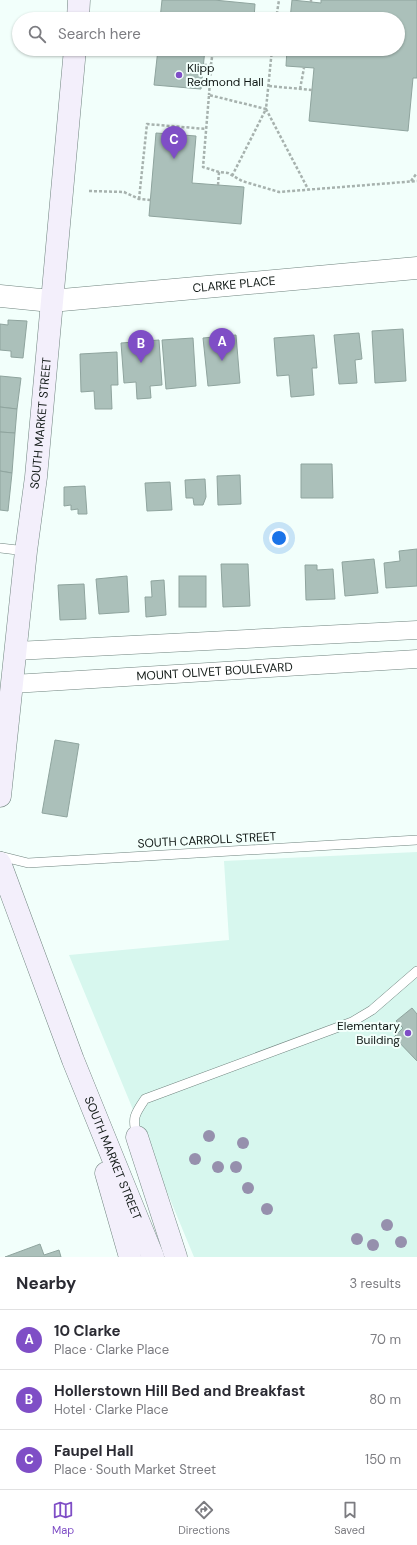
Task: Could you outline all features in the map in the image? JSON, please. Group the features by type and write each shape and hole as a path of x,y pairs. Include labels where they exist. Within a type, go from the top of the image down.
{"main road":[{"path":"78,12 79,0"},
{"name":"SOUTH MARKET STREET","path":"0,787 13,684 26,551 36,476 74,56"},
{"name":"SOUTH MARKET STREET","path":"0,863 73,1060 153,1257"},
{"name":"SOUTH MARKET STREET","path":"73,1060 130,1257"},
{"path":"137,1137 176,1257"}],"street":[{"name":"CLARKE PLACE","path":"0,296 51,301 417,268"},
{"path":"16,651 417,630"},
{"name":"MOUNT OLIVET BOULEVARD","path":"13,684 417,659"}],"lane":[{"path":"0,548 26,551"},
{"name":"SOUTH CARROLL STREET","path":"0,856 28,863 417,840"},
{"path":"137,1137 133,1121 136,1112 145,1099 352,1022 372,1010 417,971"}],"path":[{"path":"277,12 279,0"},
{"path":"212,56 202,166 242,181 279,192 417,181"},
{"path":"232,176 266,109 271,56"},
{"path":"204,64 211,64"},
{"path":"300,88 304,68"},
{"path":"269,86 312,90"},
{"path":"209,95 266,109 308,189"},
{"path":"139,199 147,124 206,129"},
{"path":"218,185 219,172"},
{"path":"410,181 417,173"},
{"path":"89,191 124,192 139,199 151,200"}],"shaded area":[{"path":"417,852 417,1257 194,1257 69,955 229,940 224,861"}],"building":[{"path":"162,0 214,0 255,4 254,12 161,12"},
{"path":"292,0 321,3 321,0 417,0 417,78 413,78 408,131 309,121 314,68 286,66 287,56 405,56 405,12 291,12"},
{"name":"Klipp Redmond Hall","path":"157,56 204,56 201,89 154,85"},
{"path":"156,133 196,136 192,183 244,187 241,224 149,216"},
{"path":"8,320 27,321 23,358 11,357 11,351 0,350 0,324 8,325"},
{"path":"403,329 406,381 375,383 372,331"},
{"path":"359,333 362,359 355,360 357,383 339,384 334,335"},
{"path":"236,335 240,383 208,386 203,338"},
{"path":"314,335 317,368 312,368 314,395 291,397 289,375 277,376 274,338"},
{"path":"193,338 196,386 166,389 162,340"},
{"path":"159,340 162,385 150,386 151,398 137,399 136,382 124,383 121,343"},
{"path":"117,352 118,385 111,385 112,409 95,409 94,391 81,392 80,354"},
{"path":"0,376 21,378 17,409 0,407"},
{"path":"0,407 17,409 15,433 0,432"},
{"path":"0,432 15,433 12,473 0,471"},
{"path":"301,464 332,464 333,498 301,498"},
{"path":"0,471 12,473 8,511 0,510"},
{"path":"240,475 241,504 218,505 217,476"},
{"path":"205,479 206,497 203,505 194,505 193,498 186,498 185,480"},
{"path":"170,482 172,510 147,511 145,483"},
{"path":"85,486 87,514 78,514 78,509 71,510 71,505 64,506 64,487"},
{"path":"417,549 417,586 386,588 384,563 400,561 399,551"},
{"path":"374,559 378,593 345,596 342,562"},
{"path":"221,564 248,564 250,606 223,607"},
{"path":"305,565 317,565 317,570 333,569 335,599 306,600"},
{"path":"127,576 129,612 99,614 96,579"},
{"path":"179,576 206,576 206,607 179,607"},
{"path":"164,580 166,615 146,617 145,597 152,597 151,581"},
{"path":"84,584 86,619 60,620 58,585"},
{"path":"55,740 79,744 67,817 42,813"},
{"name":"Elementary Building","path":"412,1008 417,1014 417,1061 394,1037 403,1028 396,1021"},
{"path":"40,1244 44,1255 59,1250 61,1257 5,1257"}],"place":[{"name":"Klipp Redmond Hall","path":"179,75"},
{"name":"Faupel Hall","path":"174,159"},
{"name":"10 Clarke","path":"222,361"},
{"name":"Hollerstown Hill Bed and Breakfast","path":"141,363"},
{"name":"Elementary Building","path":"408,1033"}]}
